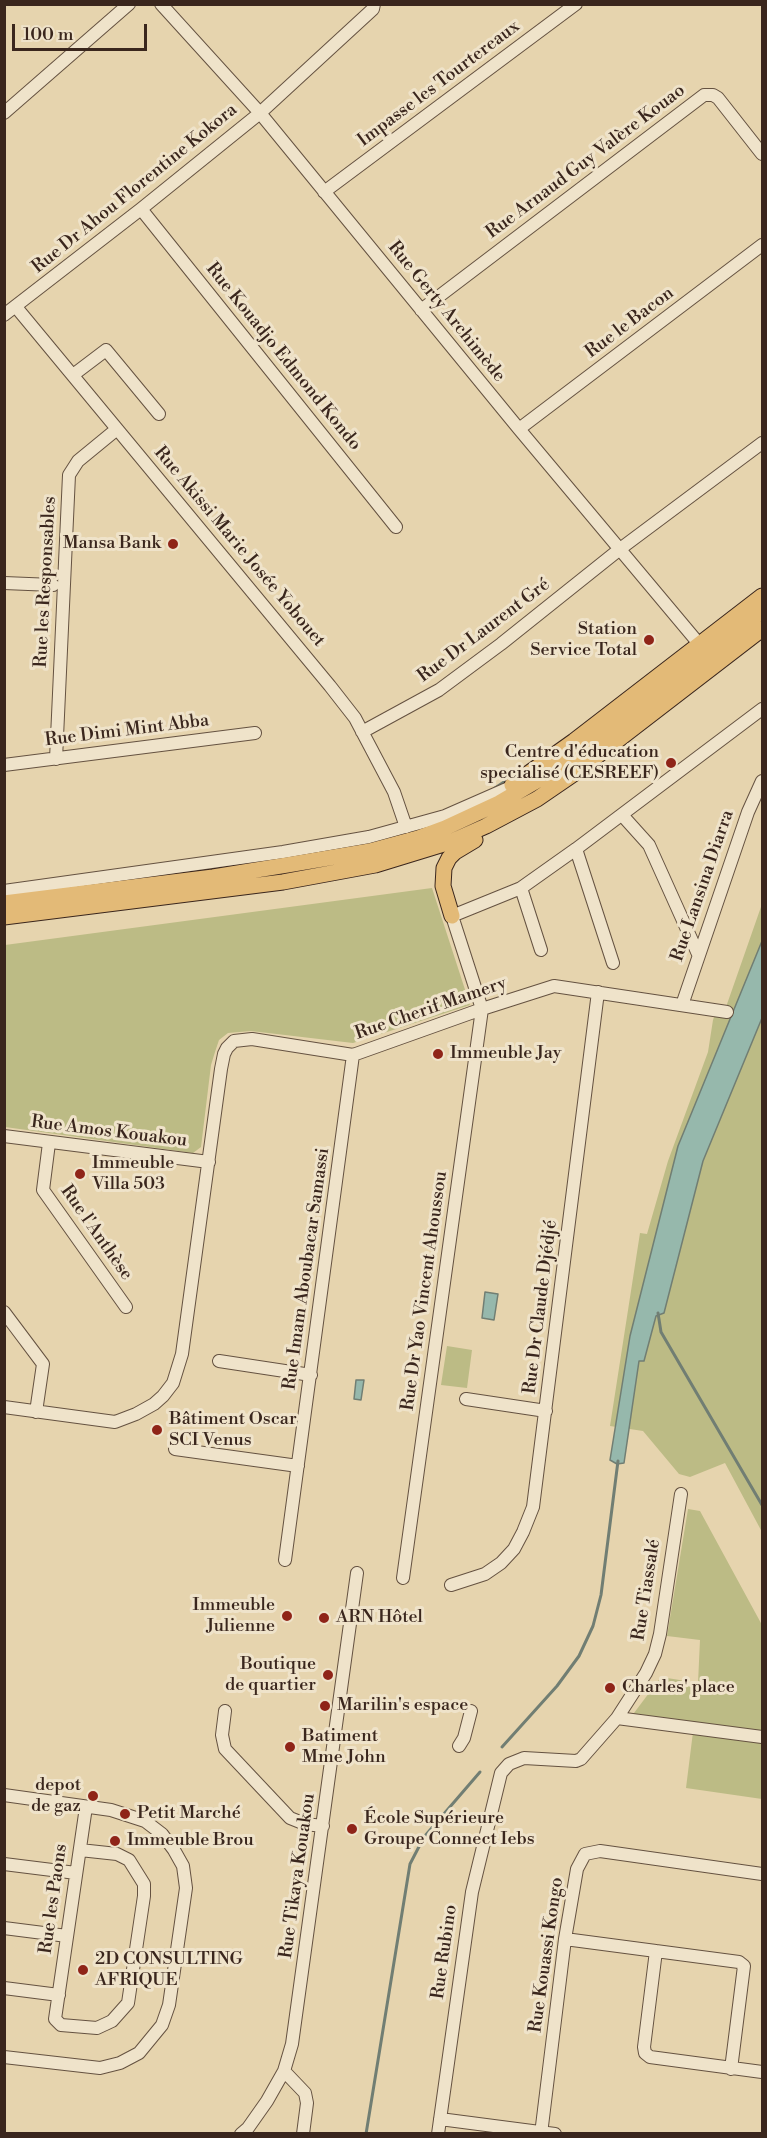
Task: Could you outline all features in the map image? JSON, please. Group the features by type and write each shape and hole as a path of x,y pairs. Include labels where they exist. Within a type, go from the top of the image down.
{"main road":[{"path":"505,791 574,741 762,596"},
{"path":"4,903 213,877 386,847 445,828 499,803 545,776 762,611"},
{"path":"4,917 234,889 375,865 450,842 537,799 584,767 762,629"},
{"path":"452,916 442,886 443,873 449,858 460,848 522,814 537,799"}],"street":[{"path":"4,113 129,4"},
{"name":"Rue Gerty Archimède","path":"161,4 260,112 519,429 700,645"},
{"name":"Rue Dr Ahou Florentine Kokora","path":"4,315 141,209 260,112 373,9 374,4"},
{"name":"Impasse les Tourtereaux","path":"324,192 576,4"},
{"name":"Rue Arnaud Guy Valère Kouao","path":"421,310 704,95 713,95 718,98 762,154"},
{"name":"Rue Kouadjo Edmond Kondo","path":"141,209 396,527"},
{"name":"Rue le Bacon","path":"519,429 762,245"},
{"name":"Rue Akissi Marie Josée Yobouet","path":"16,307 355,718 394,792 406,827"},
{"path":"73,375 106,350 159,414"},
{"name":"Rue les Responsables","path":"56,759 69,475 78,461 117,429"},
{"path":"620,549 762,443"},
{"name":"Rue Dr Laurent Gré","path":"362,732 440,690 620,549"},
{"path":"4,583 53,585"},
{"path":"482,1009 452,916 521,888 762,709"},
{"name":"Rue Dimi Mint Abba","path":"4,765 255,733"},
{"path":"4,891 283,852 369,837 445,816 521,783 545,776"},
{"name":"Rue Lansina Diarra","path":"682,1005 748,812 762,781"},
{"path":"622,815 649,845 698,954"},
{"path":"576,849 613,963"},
{"path":"521,888 541,950"},
{"name":"Rue Cherif Mamery","path":"210,1162 224,1054 230,1044 238,1040 252,1039 354,1055 554,986 728,1012"},
{"name":"Rue Dr Claude Djédjé","path":"451,1585 485,1574 501,1563 514,1549 532,1507 598,992"},
{"name":"Rue Dr Yao Vincent Ahoussou","path":"403,1578 482,1009"},
{"name":"Rue Imam Aboubacar Samassi","path":"285,1560 354,1055"},
{"name":"Rue Amos Kouakou","path":"4,1136 210,1162"},
{"name":"Rue l'Anthèse","path":"49,1143 44,1190 126,1307"},
{"path":"4,1407 116,1422 136,1414 163,1396 173,1383 182,1354 210,1162"},
{"path":"4,1312 43,1364 36,1412"},
{"path":"219,1361 311,1375"},
{"path":"466,1399 546,1411"},
{"path":"175,1449 298,1466"},
{"name":"Rue Tiassalé","path":"501,1777 501,1773 509,1764 524,1758 576,1761 580,1759 617,1718 646,1673 655,1654 660,1634 681,1494"},
{"name":"Rue Tikaya Kouakou","path":"242,2133 267,2101 284,2071 292,2044 357,1573"},
{"path":"225,1711 222,1735 225,1749 290,1818 305,1824 323,1826"},
{"path":"459,1746 464,1738 471,1711"},
{"path":"617,1718 762,1737"},
{"name":"Rue Rubino","path":"440,2133 440,2119 472,1892 501,1777"},
{"path":"4,1796 111,1810 145,1821 162,1834 183,1866 186,1888 169,2005 162,2025 139,2053 120,2063 100,2068 4,2057"},
{"name":"Rue les Paons","path":"80,1850 117,1854 129,1860 144,1884 128,2003 112,2021 97,2028 61,2025 55,2019 86,1807"},
{"name":"Rue Kouassi Kongo","path":"541,2132 565,1940 578,1869 585,1854 600,1851 762,1874"},
{"path":"4,1864 76,1874"},
{"path":"4,1928 67,1936"},
{"path":"565,1940 739,1962 744,1966 731,2069"},
{"path":"656,1951 645,2053 650,2057 762,2072"},
{"path":"4,1988 59,1995"},
{"path":"284,2071 305,2093 307,2103 303,2133"},
{"path":"440,2119 555,2133"}],"shaded area":[{"path":"432,888 470,1005 353,1043 251,1031 228,1033 219,1040 211,1065 201,1147 193,1153 5,1127 5,945"},
{"path":"762,904 762,1532 725,1463 690,1477 679,1474 643,1431 610,1426 640,1233 647,1234 668,1161 708,1052 713,1020 718,1006 726,1007"},
{"path":"447,1346 472,1350 467,1388 441,1385"},
{"path":"688,1509 700,1511 762,1625 762,1799 686,1788 693,1732 625,1725 661,1677 698,1683 700,1640 667,1636"}],"water":[{"path":"762,941 762,1018 703,1161 664,1313 656,1316 644,1361 639,1361 624,1463 617,1464 610,1460 630,1336 678,1146"},
{"path":"485,1292 498,1294 494,1320 482,1318"},
{"path":"356,1380 364,1380 361,1400 354,1399"}],"waterway":[{"path":"495,788 510,778"},
{"path":"658,1313 661,1332 762,1505"},
{"path":"502,1747 557,1686 579,1656 593,1626 601,1595 618,1461"},
{"path":"366,2134 410,1864 424,1837 480,1772"}],"place":[{"name":"Mansa Bank","path":"173,544"},
{"name":"Station Service Total","path":"649,640"},
{"name":"Centre d'éducation specialisé (CESREEF)","path":"671,763"},
{"name":"Immeuble Jay","path":"438,1054"},
{"name":"Immeuble Villa 503","path":"80,1174"},
{"name":"Bâtiment Oscar SCI Venus","path":"157,1430"},
{"name":"Immeuble Julienne","path":"287,1616"},
{"name":"ARN Hôtel","path":"324,1618"},
{"name":"Boutique de quartier","path":"328,1675"},
{"name":"Charles' place","path":"610,1688"},
{"name":"Marilin's espace","path":"325,1706"},
{"name":"Batiment Mme John","path":"290,1747"},
{"name":"depot de gaz","path":"93,1796"},
{"name":"Petit Marché","path":"125,1814"},
{"name":"École Supérieure Groupe Connect Iebs","path":"352,1829"},
{"name":"Immeuble Brou","path":"115,1841"},
{"name":"2D CONSULTING AFRIQUE","path":"83,1970"}]}
